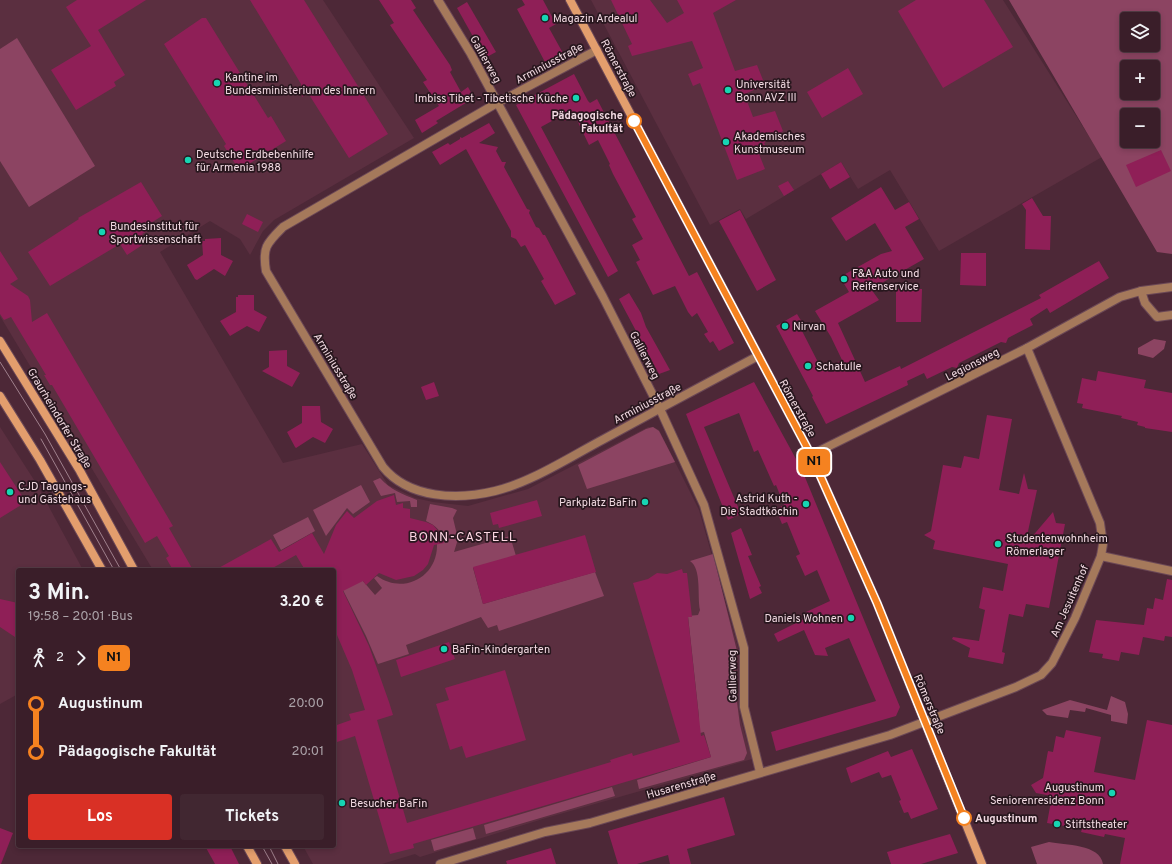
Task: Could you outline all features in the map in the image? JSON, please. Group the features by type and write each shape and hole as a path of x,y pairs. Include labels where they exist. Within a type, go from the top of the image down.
{"street":[{"name":"Gallierweg","path":"438,0 471,54 603,297 660,409 704,505 744,648 744,707 760,772"},
{"name":"Römerstraße","path":"570,0 811,455 877,603 982,864"},
{"name":"Arminiusstraße","path":"597,50 497,103 283,228 267,243 264,256 266,271 383,467 399,482 412,488 448,496 465,496 497,490 542,472 758,356"},
{"name":"Legionsweg","path":"811,455 1027,348 1120,297 1141,291 1172,287"},
{"path":"1141,291 1145,303 1157,317 1172,315"},
{"name":"Graurheindorfer Straße","path":"0,341 80,471 133,568"},
{"name":"Am Jesuitenhof","path":"926,722 1041,675 1052,663 1075,618 1101,556 1103,544 1100,523 1027,348"},
{"path":"0,396 40,460 101,568"},
{"path":"1101,556 1172,571"},
{"name":"Husarenstraße","path":"440,864 545,832 590,823 730,783 760,772 890,735 926,722"},
{"path":"248,848 257,864"},
{"path":"286,848 295,864"}],"shaded area":[{"path":"0,0 323,0 414,138 274,220 263,231 250,255 240,239 210,221 160,252 283,463 362,444 388,485 415,498 433,502 468,506 528,489 648,427 653,427 659,430 699,510 739,651 738,683 740,717 752,759 546,818 420,857 415,854 382,864 313,864 304,848 336,848 336,568 152,568 0,316"},
{"path":"591,0 1003,0 1102,157 939,251 890,170 858,189 841,162 746,219 740,209 710,225"},
{"path":"1009,0 1172,0 1172,254 1157,252"},
{"path":"17,38 95,166 29,207 0,161 0,49"},
{"path":"1154,339 1166,341 1164,349 1153,358 1138,354 1138,348"},
{"path":"0,427 36,483 82,568 16,568 16,695 0,704"},
{"path":"653,427 659,431 675,462 587,489 578,465 646,429"},
{"path":"380,478 393,489 417,500 417,507 411,507 410,501 397,502 395,493 381,496 373,481"},
{"path":"361,485 370,502 353,514 347,508 326,536 313,510"},
{"path":"430,504 457,510 453,518 458,539 454,552 510,536 516,556 473,568 483,604 595,572 604,596 499,631 497,625 488,628 481,617 406,645 409,654 378,664 343,590 362,580 375,595 382,588 374,578 377,576 397,584 417,580 425,574 432,566 436,556 437,544 444,542 438,529 426,521"},
{"path":"308,517 315,531 281,550 273,535"},
{"path":"713,554 737,651 735,687 740,725 747,753 744,760 639,789 637,780 711,757 704,732 696,734 699,717 688,616 698,615 700,610 698,576 694,565 690,561"},
{"path":"1111,696 1125,702 1128,714 1127,724 1111,721 1111,715 1086,708 1085,712 1070,710 1068,718 1047,715 1042,710 1070,700 1107,710"},
{"path":"612,787 615,796 486,834 484,825"},
{"path":"473,828 476,839 434,851 431,840"},
{"path":"1049,842 1089,849 1100,857 1103,864 1037,864 1031,847"}],"building":[{"path":"77,0 146,0 98,30 125,75 114,82 116,86 76,110 51,70 91,46 66,7"},
{"path":"250,0 304,0 388,134 349,158 308,93 302,97 301,84"},
{"path":"379,0 411,0 416,8 413,10 450,65 452,70 450,72 461,92 468,87 474,98 436,121 438,123 422,133 415,120 439,106 423,82 427,80 390,25 394,23"},
{"path":"522,0 543,0 556,24 549,28 564,55 546,64 517,9 525,5"},
{"name":"Universität Bonn AVZ III","path":"611,0 650,0 667,23 684,13 677,0 736,0 713,13 735,71 757,65 765,85 747,93 747,101 753,117 775,111 783,131 764,143 768,150 759,154 765,169 737,180 700,83 693,86 688,74 703,68 692,41 632,56 628,46 632,44"},
{"path":"916,0 984,0 1013,47 943,88 898,11"},
{"path":"467,2 496,52 485,58 457,8"},
{"name":"Kantine im Bundesministerium des Innern","path":"202,18 206,18 268,118 271,116 286,141 239,170 224,146 226,144 164,44"},
{"path":"848,68 863,94 822,118 807,92"},
{"path":"574,74 588,101 590,103 597,99 689,276 697,272 734,343 719,351 713,341 710,343 704,334 708,332 697,313 692,317 675,286 653,295 636,262 640,260 632,245 643,239 632,219 636,217 613,174 609,165 610,164 598,140 589,145 575,116 564,121 561,116 541,127 618,271 608,277 516,105"},
{"path":"489,123 495,133 479,143 498,147 496,151 502,162 506,162 504,167 527,209 530,210 529,213 536,227 539,228 543,235 545,235 576,294 555,305 541,281 544,279 525,245 521,247 516,239 511,237 511,231 466,149 440,165 432,152 448,143 450,145 460,139 460,137 462,138"},
{"path":"1161,150 1171,171 1136,187 1126,165"},
{"path":"841,162 850,177 830,189 821,174"},
{"path":"788,181 794,190 784,196 778,186"},
{"name":"Bundesinstitut für Sportwissenschaft","path":"141,182 162,216 146,226 149,230 142,234 147,242 127,255 120,244 50,286 28,252 79,219 78,218"},
{"path":"881,187 895,210 909,202 919,219 905,227 924,259 871,289 879,300 838,323 865,382 900,366 901,369 1041,298 1039,295 1099,261 1109,278 1050,313 1047,308 1030,319 1033,325 1008,338 1006,343 1001,342 959,363 957,368 952,367 927,379 924,373 907,381 908,385 826,424 776,326 797,314 805,327 801,329 822,370 842,360 831,337 815,311 849,292 840,277 881,254 892,251 875,223 846,241 831,218"},
{"path":"1032,198 1043,216 1051,216 1050,250 1025,249 1026,210 1022,204"},
{"path":"740,210 776,280 757,291 719,221"},
{"path":"247,214 263,222 258,232 242,224"},
{"path":"221,238 221,255 233,261 225,276 214,269 197,280 195,279 187,265 203,255 202,241 205,241 205,239"},
{"path":"0,251 18,279 10,284 28,296 30,300 32,322 47,313 173,526 169,528 192,568 172,568 166,558 169,556 157,536 145,543 11,317 4,320 0,314"},
{"path":"961,253 986,253 986,286 960,285"},
{"path":"896,289 922,289 921,322 896,322"},
{"path":"629,293 670,370 659,374 619,299"},
{"path":"238,295 254,295 254,310 267,317 259,332 247,326 230,336 220,321 236,312 236,297 238,297"},
{"path":"287,350 287,366 300,373 292,387 262,371 269,367 269,351"},
{"path":"1098,371 1146,380 1144,388 1172,393 1172,432 1145,428 1137,425 1138,422 1121,418 1122,416 1082,408 1083,404 1077,403 1082,378 1096,381"},
{"path":"434,382 439,396 426,400 421,387"},
{"path":"754,382 802,470 900,707 896,716 776,751 771,732 876,701 849,638 825,648 828,656 815,655 804,630 778,642 774,634 808,617 806,612 830,601 817,570 805,576 796,556 800,554 787,522 782,524 776,509 784,505 776,485 774,486 758,450 754,452 739,413 704,427 741,514 728,520 686,414"},
{"path":"302,406 320,406 321,422 333,429 325,443 313,437 296,448 295,447 287,432 302,423"},
{"name":"Studentenwohnheim Römerlager","path":"987,415 1012,419 999,490 1019,494 1024,473 1028,489 1037,490 1025,545 1053,512 1056,523 1065,524 1049,608 1026,604 1023,617 1009,614 1002,652 1005,653 1003,664 968,657 970,648 952,639 953,637 979,641 985,610 979,608 983,587 1003,591 1008,564 933,549 935,541 924,535 931,531 943,465 961,468 964,456 979,459"},
{"name":"CJD Tagungs- und Gästehaus","path":"0,462 26,502 0,518"},
{"path":"394,495 396,505 403,503 403,508 410,509 410,518 433,525 440,533 444,543 434,545 428,564 423,570 414,576 396,580 379,573 366,585 363,581 343,591 369,646 393,715 377,720 407,823 611,762 610,760 632,753 633,756 680,742 633,583 648,579 657,573 667,574 682,569 683,573 687,573 692,617 688,617 701,736 704,735 711,757 413,844 414,848 390,854 355,736 336,742 336,725 351,720 349,714 365,710 352,670 336,633 336,568 304,568 296,555 273,568 219,568 271,539 279,552 312,533 324,554 336,525 347,511 354,518 377,501"},
{"path":"537,500 542,516 499,528 498,524 493,525 490,513"},
{"path":"741,528 752,555 748,556 761,586 759,587 762,593 750,599 731,533"},
{"path":"585,535 596,572 483,604 473,567"},
{"path":"1167,579 1172,580 1172,637 1165,636 1164,641 1143,637 1139,655 1121,652 1119,661 1102,658 1103,654 1089,652 1096,620 1144,625 1147,608 1153,609 1155,598 1163,600"},
{"path":"0,599 16,603 16,638 0,627"},
{"path":"449,642 455,659 401,677 396,660"},
{"path":"505,670 526,740 466,758 462,746 450,750 436,704 449,700 445,688"},
{"name":"Augustinum Seniorenresidenz Bonn","path":"1147,720 1172,725 1172,864 1120,864 1125,838 1105,834 1104,837 1081,832 1082,829 1047,823 1052,796 1036,793 1031,785 1043,778 1048,751 1053,752 1056,736 1064,738 1066,730 1101,737 1094,772 1135,780"},
{"path":"912,749 938,809 911,819 908,812 904,813 899,801 901,800 891,775 882,778 879,772 851,783 846,768 888,751 891,757"},
{"path":"724,797 735,835 687,849 691,864 670,864 668,855 637,864 618,864 608,831"},
{"path":"0,828 13,833 1,864 0,864"},
{"path":"950,834 958,853 921,864 891,864 887,852"},
{"path":"206,848 231,848 239,864 215,864"},
{"path":"551,848 556,864 507,864 506,861"}],"tram line":[{"path":"0,362 45,434 120,568"},
{"path":"41,439 113,568"},
{"path":"263,848 272,864"},
{"path":"270,848 278,864"}],"bus line":[{"name":"N1","path":"634,121 811,455 877,603 964,818"}],"place":[{"name":"Magazin Ardealul","path":"545,18"},
{"name":"Kantine im Bundesministerium des Innern","path":"217,83"},
{"name":"Universität Bonn AVZ III","path":"728,90"},
{"name":"Imbiss Tibet - Tibetische Küche","path":"576,98"},
{"name":"Pädagogische Fakultät","path":"634,121"},
{"name":"Akademisches Kunstmuseum","path":"726,142"},
{"name":"Deutsche Erdbebenhilfe für Armenia 1988","path":"188,160"},
{"name":"Bundesinstitut für Sportwissenschaft","path":"102,232"},
{"name":"F&A Auto und Reifenservice","path":"844,279"},
{"name":"Nirvan","path":"785,326"},
{"name":"Schatulle","path":"808,366"},
{"name":"CJD Tagungs- und Gästehaus","path":"10,492"},
{"name":"Parkplatz BaFin","path":"645,502"},
{"name":"Astrid Kuth - Die Stadtköchin","path":"806,504"},
{"name":"Studentenwohnheim Römerlager","path":"998,544"},
{"name":"Daniels Wohnen","path":"851,618"},
{"name":"BaFin-Kindergarten","path":"444,649"},
{"name":"Augustinum Seniorenresidenz Bonn","path":"1112,793"},
{"name":"Besucher BaFin","path":"342,803"},
{"name":"Augustinum","path":"964,818"},
{"name":"Stiftstheater","path":"1057,824"}],"district":[{"name":"BONN-CASTELL","path":"463,536"}]}
